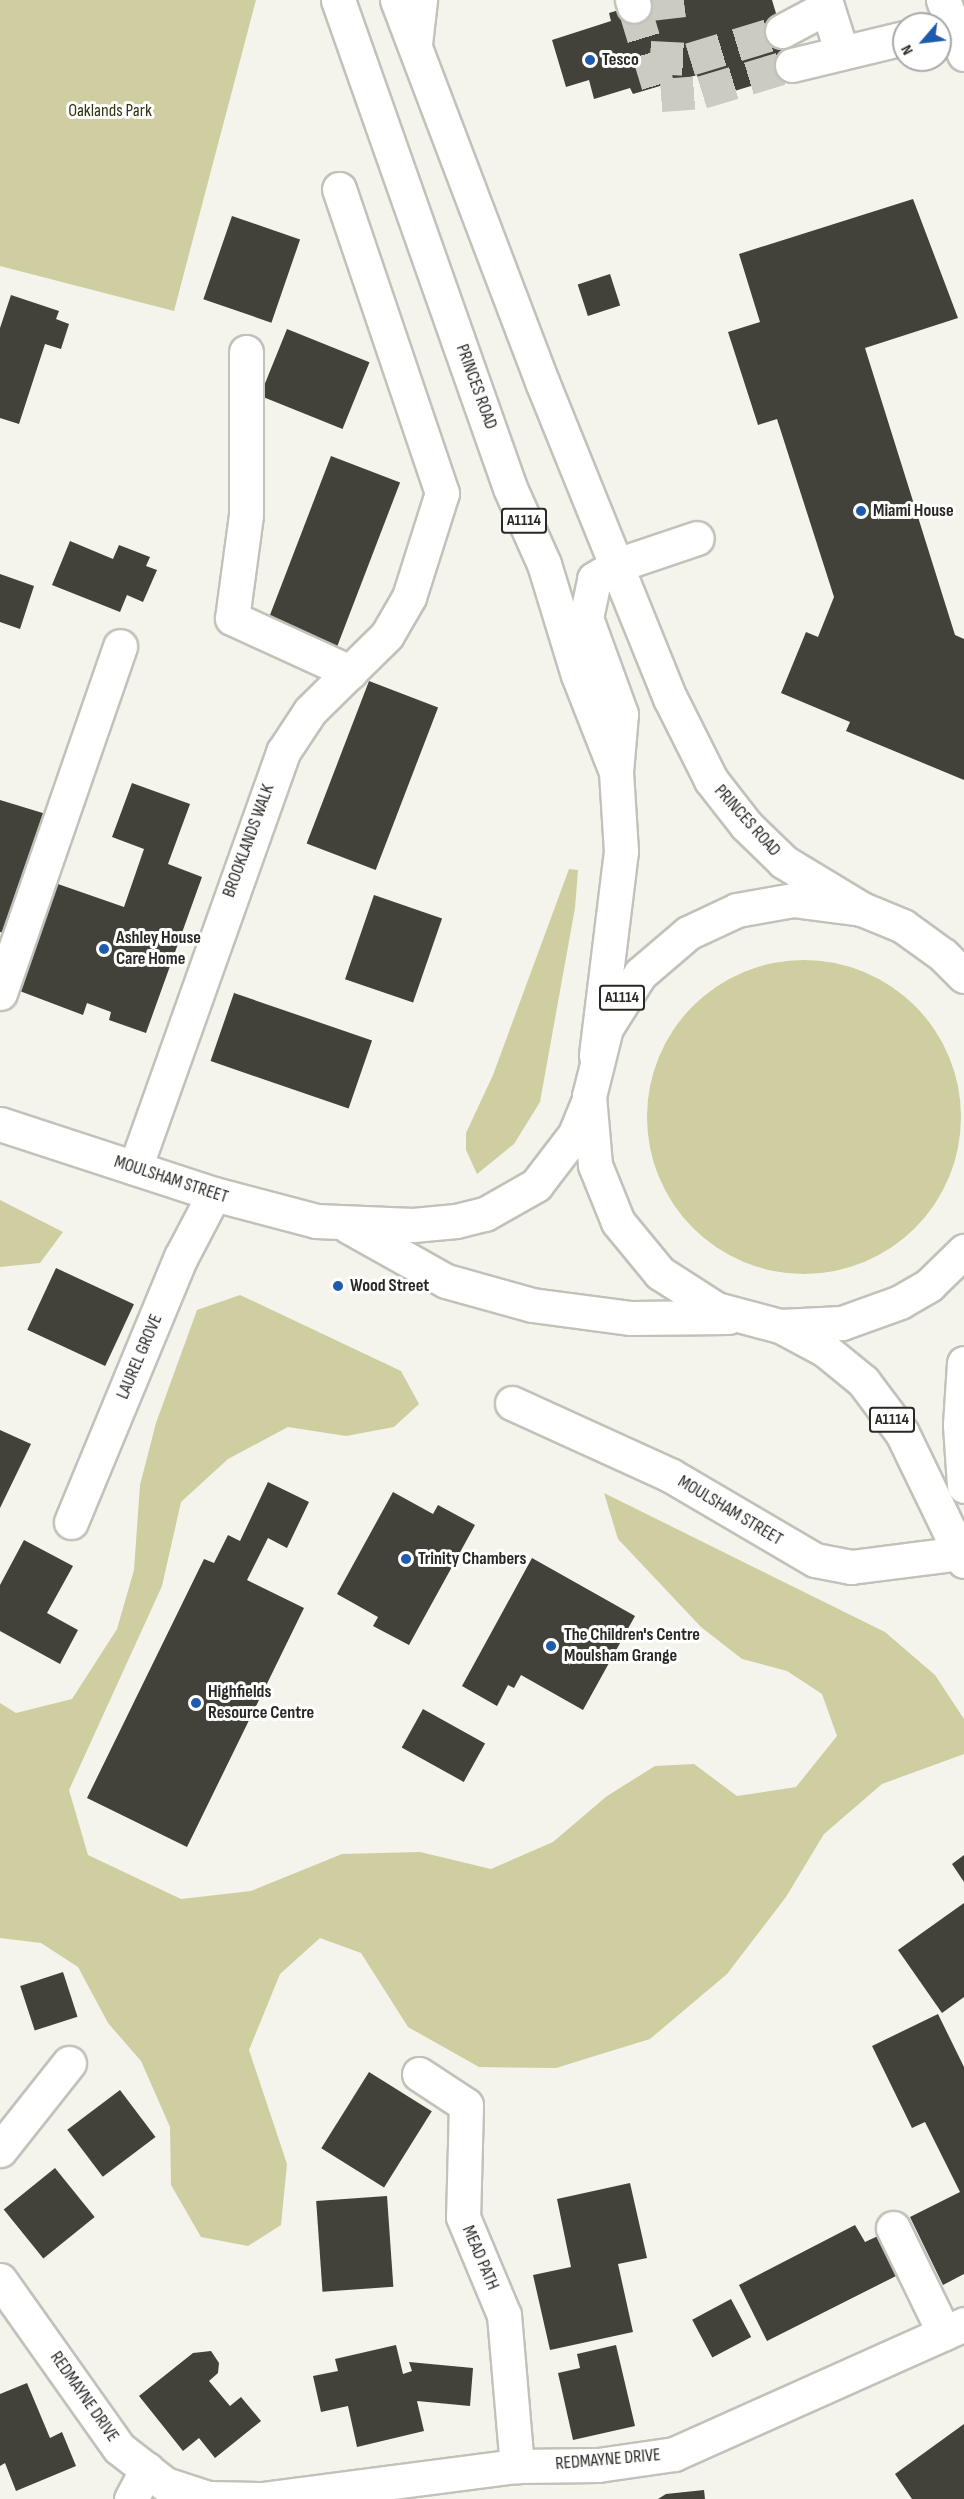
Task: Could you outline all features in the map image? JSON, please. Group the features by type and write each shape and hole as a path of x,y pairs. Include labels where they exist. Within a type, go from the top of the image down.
{"main road":[{"name":"PRINCES ROAD","path":"338,0 510,488 544,564 578,675 616,772"},
{"name":"PRINCES ROAD","path":"397,0 543,384 670,698 711,780 746,825 784,862 862,909"},
{"path":"415,44 420,0"},
{"path":"782,31 826,4 841,50"},
{"path":"792,65 841,50 892,40"},
{"name":"BROOKLANDS WALK","path":"135,1168 283,752 310,711 387,635 410,597 442,493 339,189"},
{"path":"246,352 246,515 232,618 350,672"},
{"path":"617,565 697,538"},
{"name":"PRINCES ROAD","path":"596,1055 621,851 616,772 621,714 586,618 594,579 617,565"},
{"path":"0,993 120,646"},
{"name":"A1114","path":"964,976 943,955 903,926 862,909 815,901 767,903 719,916 697,927 664,950 634,981 613,1013 596,1055 589,1096 595,1165 608,1203 626,1234 660,1273 696,1299 739,1317 780,1326 842,1323 886,1310 929,1285 964,1251"},
{"path":"903,926 964,946"},
{"name":"MOULSHAM STREET","path":"0,1124 214,1194 316,1221 344,1224 456,1221 514,1200 537,1185 554,1166 575,1134 589,1096"},
{"name":"LAUREL GROVE","path":"71,1522 182,1257 214,1194"},
{"name":"MOULSHAM STREET","path":"344,1224 446,1281 532,1305 631,1318 739,1317"},
{"name":"A1114","path":"780,1326 825,1350 863,1381 902,1432 962,1557"},
{"path":"964,1363 960,1425 964,1486"},
{"name":"MOULSHAM STREET","path":"512,1403 670,1475 815,1560 851,1567 962,1557"},
{"path":"962,1557 964,1494"},
{"path":"0,2150 69,2063"},
{"name":"MEAD PATH","path":"418,2074 466,2105 463,2217 504,2315 517,2466"},
{"path":"893,2228 954,2328"},
{"name":"REDMAYNE DRIVE","path":"0,2280 119,2448 165,2484 208,2498 260,2499 517,2466 598,2465 674,2454 954,2328"},
{"path":"131,2499 147,2469"}],"green space":[{"name":"Oaklands Park","path":"0,0 256,0 174,311 0,266"},
{"path":"569,869 578,870 575,908 540,1102 514,1144 477,1174 466,1150 466,1133 493,1075"},
{"path":"804,960 835,963 878,978 904,995 926,1017 943,1043 954,1071 961,1117 958,1148 943,1191 926,1217 904,1239 878,1256 850,1267 804,1274 773,1271 730,1256 704,1239 682,1217 665,1191 654,1163 647,1117 650,1086 665,1043 682,1017 704,995 730,978 758,967"},
{"path":"0,1200 63,1232 40,1263 0,1267"},
{"path":"240,1295 401,1371 419,1404 394,1427 346,1436 288,1427 228,1459 181,1502 162,1586 69,1790 88,1855 181,1899 251,1891 342,1854 420,1852 491,1869 553,1842 607,1796 655,1766 694,1764 737,1796 796,1787 837,1736 822,1694 787,1671 742,1659 701,1627 618,1539 604,1493 885,1632 935,1675 964,1719 964,1754 882,1784 824,1834 786,1897 727,1974 650,2039 556,2068 479,2067 408,2027 361,1953 320,1938 280,1974 249,2050 287,2164 281,2225 248,2246 201,2237 171,2185 170,2127 141,2061 108,2023 78,1967 41,1943 0,1938 0,1703 16,1713 72,1699 117,1629 134,1570 140,1485 156,1423 197,1310"}],"building":[{"name":"Tesco","path":"652,0 772,0 794,73 705,100 697,75 633,94 630,88 594,99 589,80 566,87 552,40 611,21 609,13"},
{"name":"Miami House","path":"913,199 958,318 865,348 955,635 964,639 964,780 846,731 850,722 781,693 806,632 818,637 834,597 777,419 758,425 728,332 760,322 739,254"},
{"path":"232,216 300,239 271,323 203,299"},
{"path":"610,274 620,305 588,316 578,285"},
{"path":"11,295 59,311 56,319 69,324 61,349 45,344 19,424 0,418 0,328"},
{"path":"287,329 370,362 343,429 260,396"},
{"path":"331,456 400,483 336,649 267,622"},
{"path":"70,541 113,559 119,545 150,557 146,566 157,570 143,602 127,595 120,612 52,585"},
{"path":"0,574 34,586 20,629 0,622"},
{"path":"369,681 438,708 376,870 307,843"},
{"name":"Ashley House Care Home","path":"132,783 190,804 168,864 202,877 146,1033 109,1020 111,1012 87,1003 83,1015 17,990 55,883 124,907 144,849 112,837"},
{"path":"0,800 46,814 11,935 0,932"},
{"path":"374,895 442,918 413,1003 345,979"},
{"path":"234,993 372,1041 349,1109 211,1061"},
{"path":"56,1268 134,1304 105,1366 27,1330"},
{"path":"0,1430 31,1444 0,1508"},
{"name":"Highfields Resource Centre","path":"268,1482 309,1502 287,1548 268,1538 247,1580 304,1608 187,1847 87,1798 204,1559 214,1563 228,1535 240,1541"},
{"name":"Trinity Chambers","path":"393,1492 433,1514 438,1505 475,1525 409,1645 373,1626 378,1617 337,1594"},
{"path":"24,1540 73,1566 47,1613 78,1630 60,1664 0,1631 0,1585"},
{"name":"The Children's Centre Moulsham Grange","path":"532,1558 635,1616 583,1710 521,1675 514,1688 508,1685 497,1706 462,1686"},
{"path":"423,1709 485,1743 464,1782 402,1747"},
{"path":"964,1855 964,1882 952,1864"},
{"path":"964,1903 964,1997 942,2013 898,1950"},
{"path":"63,1972 78,2017 35,2031 20,1986"},
{"path":"938,2014 964,2067 964,2274 943,2285 910,2217 960,2192 925,2122 912,2128 872,2046"},
{"path":"369,2072 432,2111 384,2188 321,2148"},
{"path":"120,2090 156,2137 103,2177 67,2130"},
{"path":"55,2168 95,2217 43,2258 4,2210"},
{"path":"630,2183 647,2258 618,2264 633,2332 550,2350 533,2275 571,2267 557,2199"},
{"path":"387,2196 393,2287 323,2292 316,2201"},
{"path":"855,2225 865,2242 878,2236 898,2275 767,2341 739,2285"},
{"path":"731,2299 751,2337 712,2358 692,2320"},
{"path":"396,2345 403,2374 412,2371 409,2362 473,2368 470,2406 417,2401 424,2431 357,2447 348,2406 321,2412 313,2376 338,2371 335,2359"},
{"path":"616,2345 635,2426 573,2440 558,2373 580,2368 577,2354"},
{"path":"211,2351 219,2363 218,2373 209,2381 230,2406 241,2397 261,2421 215,2458 199,2438 183,2451 139,2396 193,2353"},
{"path":"27,2383 50,2438 62,2432 76,2466 16,2491 5,2463 0,2466 0,2394"},
{"path":"964,2424 964,2499 912,2499 895,2474"},
{"path":"704,2490 705,2499 658,2499 666,2494"}],"tunnel":[{"path":"684,0 634,6 661,95 702,92 792,65"},
{"path":"650,57 690,59 782,31"}],"place":[{"name":"Tesco","path":"590,60"},
{"name":"Miami House","path":"861,511"},
{"name":"Ashley House Care Home","path":"104,949"},
{"name":"Wood Street","path":"338,1286"},
{"name":"Trinity Chambers","path":"406,1559"},
{"name":"The Children's Centre Moulsham Grange","path":"551,1646"},
{"name":"Highfields Resource Centre","path":"196,1703"}]}
